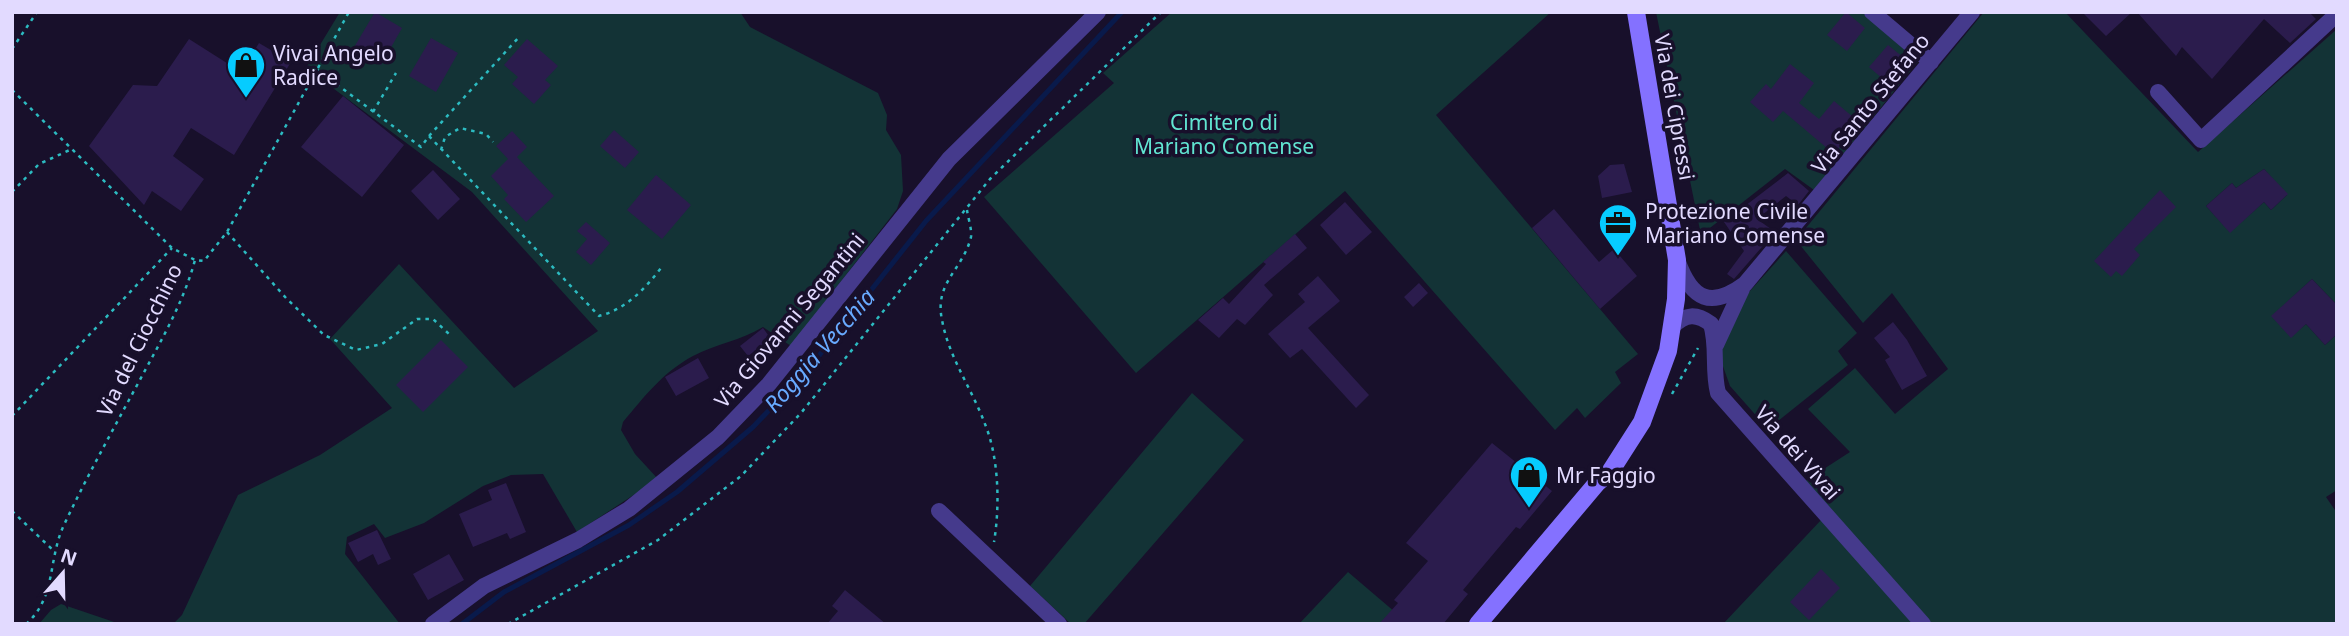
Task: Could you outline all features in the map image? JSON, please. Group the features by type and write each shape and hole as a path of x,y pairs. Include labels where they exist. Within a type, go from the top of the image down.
{"main road":[{"name":"Via dei Cipressi","path":"1597,483 1646,389 1657,352 1664,301 1664,240 1628,12"},
{"name":"Via dei Cipressi","path":"1478,624 1597,483 1610,472 1642,422 1668,351 1673,326 1677,260 1636,12"}],"street":[{"name":"Via Giovanni Segantini","path":"433,624 484,586 578,540 629,509 718,438 769,384 949,159 1098,12"},
{"path":"1872,12 1931,62"},
{"name":"Via Santo Stefano","path":"1713,350 1745,284 1972,12"},
{"path":"2158,92 2201,140 2337,14"},
{"name":"Via Santo Stefano","path":"1677,260 1688,284 1702,296 1721,298 1745,284"},
{"name":"Via dei Vivai","path":"1673,326 1683,317 1702,317 1711,324 1718,393 1923,624"},
{"path":"939,511 1059,624"}],"path":[{"path":"12,49 37,12"},
{"name":"Via del Ciocchino","path":"26,624 41,606 50,589 55,552 82,486 173,315 189,282 195,260 204,261 227,232 349,12"},
{"path":"508,624 657,540 741,476 801,413 990,179 1161,12"},
{"path":"316,69 421,147 520,36"},
{"path":"373,112 396,73"},
{"path":"12,90 172,247 195,260"},
{"path":"441,150 445,138 460,128 486,134 494,142"},
{"path":"429,136 599,316 613,312 629,302 661,268"},
{"path":"12,192 39,164 72,149"},
{"path":"966,208 972,235 958,265 941,290 942,320 957,367 986,426 997,481 991,559"},
{"path":"227,232 286,298 324,335 356,350 382,344 416,318 433,319 449,334"},
{"path":"12,416 172,247"},
{"path":"1669,399 1700,346 1713,350"},
{"path":"12,511 55,552"}],"green space":[{"path":"340,12 740,12 750,27 878,93 887,115 886,130 901,155 903,191 897,209 791,346 763,327 682,362 655,386 623,422 621,430 635,454 658,479 577,532 543,474 511,475 483,486 424,523 385,538 374,524 347,537 345,554 400,624 173,624 182,615 238,495 320,455 392,408 330,339 399,264 514,388 598,331 472,192 306,68"},
{"name":"Cimitero di Mariano Comense","path":"1172,12 1551,12 1436,115 1638,354 1615,372 1621,383 1585,418 1577,408 1555,430 1345,191 1136,373 984,197 1114,83 1103,73"},
{"path":"1656,12 1865,12 1921,58 1814,190 1785,169 1701,235"},
{"path":"1984,12 2065,12 2198,152 2337,29 2337,305 2312,279 2272,316 2291,337 2306,324 2325,345 2337,334 2337,490 2326,497 2337,513 2337,624 1723,624 1822,519 1799,485 1850,452 1808,409 1855,368 1895,414 1948,369 1892,293 1863,323 1796,240","holes":["2264,169 2287,195 2271,210 2264,202 2230,232 2206,206 2232,183 2236,188"]},
{"path":"1786,251 1857,333 1838,351 1848,365 1768,429 1730,386 1719,355 1740,302"},
{"path":"1192,393 1244,440 1084,624 1071,624 1030,586"},
{"path":"1348,572 1409,624 1299,624"},
{"path":"61,604 120,624 39,624 51,610"}],"building":[{"path":"375,12 402,28 381,65 353,49"},
{"path":"1846,12 1865,28 1847,51 1827,35"},
{"path":"2082,12 2132,12 2106,36"},
{"path":"2137,12 2309,12 2316,19 2290,43 2264,19 2212,79 2182,47 2176,56"},
{"path":"431,38 458,53 436,92 409,76"},
{"path":"189,39 241,72 259,43 291,62 234,155 191,128 173,156 204,179 181,211 152,191 144,205 89,146 133,85 157,86"},
{"path":"527,39 558,66 545,80 551,85 534,104 512,84 518,77 504,65"},
{"path":"1888,45 1909,62 1890,85 1869,67"},
{"path":"1790,64 1814,83 1799,103 1819,119 1834,101 1860,123 1834,154 1783,111 1773,122 1750,102 1766,84 1771,89"},
{"path":"343,96 404,145 362,197 301,147"},
{"path":"614,130 639,152 625,168 600,146"},
{"path":"512,131 527,147 517,157 554,196 526,222 504,199 508,195 491,176 508,159 496,146"},
{"path":"1624,164 1632,192 1602,198 1598,176 1610,165"},
{"path":"2264,169 2288,194 2271,210 2264,202 2230,233 2206,206 2232,183 2236,188"},
{"path":"433,170 460,199 438,220 411,191"},
{"path":"1788,173 1809,191 1798,205 1786,196 1757,219 1775,232 1734,279 1727,274 1744,251 1724,222"},
{"path":"656,175 691,205 662,239 627,210"},
{"path":"2160,190 2176,207 2134,249 2140,255 2122,276 2116,271 2111,277 2094,261"},
{"path":"1345,202 1372,232 1346,255 1320,225"},
{"path":"1554,209 1599,262 1614,249 1637,276 1600,309 1532,228"},
{"path":"586,222 610,243 591,265 576,252 587,239 577,231"},
{"path":"1295,234 1307,248 1264,285 1273,295 1245,325 1237,319 1219,338 1198,320 1223,298 1229,304 1266,264 1263,262"},
{"path":"1318,276 1340,301 1308,328 1369,395 1356,408 1302,349 1290,358 1268,334 1305,302 1298,294"},
{"path":"2312,279 2337,305 2337,334 2325,345 2306,324 2291,338 2271,316"},
{"path":"1419,283 1428,293 1413,307 1404,297"},
{"path":"1893,322 1907,340 1927,376 1902,390 1885,360 1890,357 1874,338"},
{"path":"763,328 771,339 748,356 740,346"},
{"path":"441,340 468,367 423,412 396,385"},
{"path":"698,358 709,378 676,396 665,377"},
{"path":"1492,443 1552,491 1520,529 1516,527 1463,590 1468,594 1443,624 1379,624 1398,603 1394,600 1428,561 1406,543"},
{"path":"506,483 526,532 510,539 507,533 473,547 459,514 492,500 488,490"},
{"path":"377,530 391,559 378,565 373,554 358,562 348,543"},
{"path":"449,554 464,580 428,600 413,574"},
{"path":"1821,569 1840,588 1809,620 1790,602"},
{"path":"845,590 886,624 827,624 838,611 832,606"}],"waterway":[{"name":"Roggia Vecchia","path":"462,624 504,592 629,525 677,492 753,427 810,367 926,221 1122,12"}],"place":[{"name":"Vivai Angelo Radice","path":"246,99"},
{"name":"Protezione Civile Mariano Comense","path":"1618,257"},
{"name":"Mr Faggio","path":"1529,509"}]}
